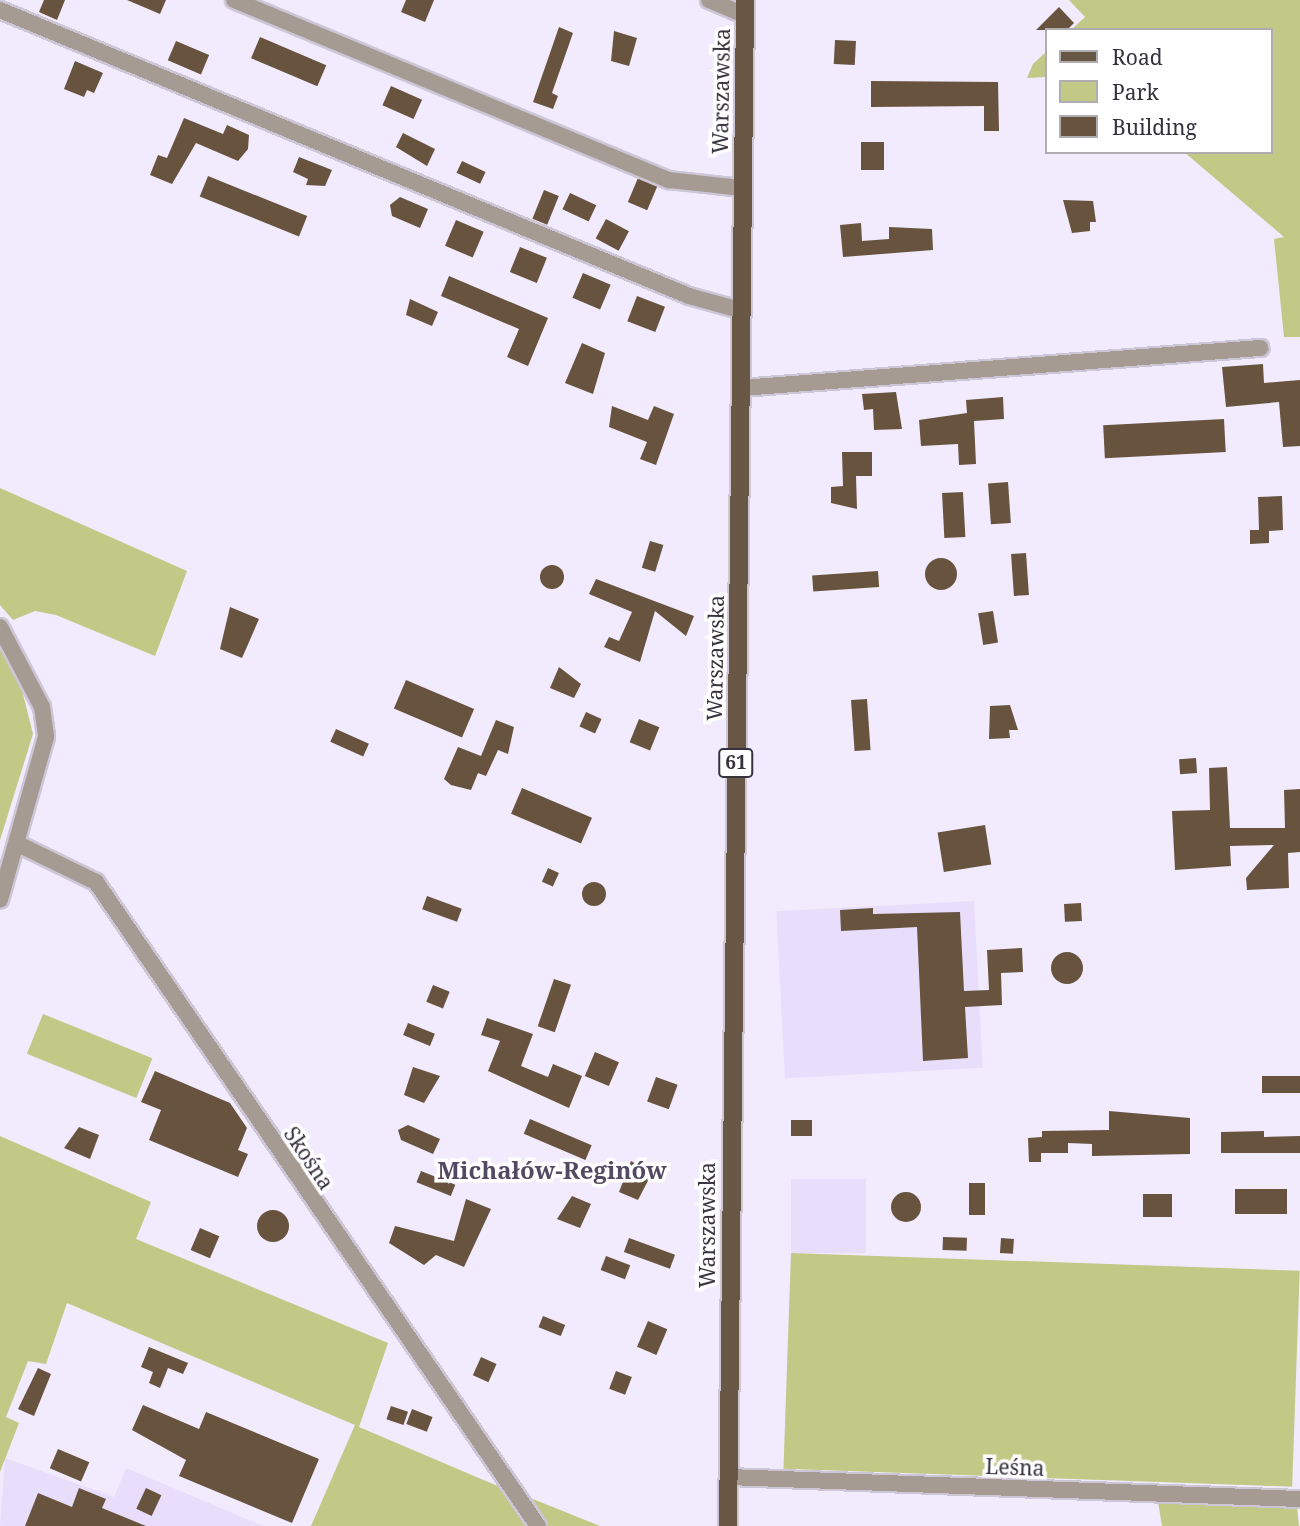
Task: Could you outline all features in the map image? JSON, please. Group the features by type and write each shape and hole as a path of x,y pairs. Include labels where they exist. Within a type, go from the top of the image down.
{"main road":[{"name":"Warszawska","path":"728,1526 745,8"}],"street":[{"path":"234,0 670,180 742,188"},
{"path":"709,0 745,8"},
{"path":"0,10 689,296 740,310"},
{"path":"741,388 1260,348"},
{"path":"0,626 42,707 46,737 20,845 0,900"},
{"name":"Skośna","path":"20,845 96,882 538,1526"},
{"name":"Leśna","path":"729,1478 1300,1499"}],"shaded area":[{"path":"974,901 983,1068 785,1078 776,911"},
{"path":"791,1179 866,1179 866,1253 791,1253"},
{"path":"5,1458 114,1497 126,1468 263,1526 0,1526"}],"green space":[{"path":"1069,0 1300,0 1300,337 1284,337 1274,239 1284,237 1186,154 1272,154 1272,28 1073,28 1085,17"},
{"path":"1044,54 1044,77 1027,78 1033,64"},
{"path":"0,488 187,571 155,656 56,615 35,611 13,620 0,605"},
{"path":"0,645 19,678 33,734 0,840"},
{"path":"43,1014 152,1058 136,1098 27,1054"},
{"path":"0,1136 151,1202 136,1239 388,1343 359,1427 500,1487 528,1526 311,1526 355,1425 67,1303 46,1364 28,1361 6,1417 19,1423 0,1472"},
{"path":"791,1253 1300,1271 1292,1487 783,1469"},
{"path":"523,1495 600,1526 544,1526"},
{"path":"1158,1502 1297,1508 1299,1526 1162,1526"}],"building":[{"path":"44,0 65,0 57,20 39,12"},
{"path":"127,0 166,0 160,14"},
{"path":"406,0 434,0 425,22 401,12"},
{"path":"1059,7 1074,23 1069,28 1036,30"},
{"path":"559,27 573,33 552,93 558,96 553,109 533,102"},
{"path":"614,31 637,38 629,66 611,61"},
{"path":"260,37 326,65 317,86 251,58"},
{"path":"835,40 856,41 855,65 834,64"},
{"path":"176,41 209,55 201,74 168,60"},
{"path":"75,61 103,73 94,93 87,90 84,97 64,89"},
{"path":"871,81 998,82 999,131 984,131 984,106 871,107"},
{"path":"391,86 422,100 414,119 382,105"},
{"path":"184,118 223,134 227,125 249,135 248,149 238,161 196,143 172,184 150,175 158,155 167,158"},
{"path":"403,133 435,149 427,166 396,147"},
{"path":"861,142 884,142 884,170 861,170"},
{"path":"299,157 332,170 325,186 306,185 308,179 293,172"},
{"path":"462,161 486,172 480,184 457,173"},
{"path":"208,176 307,216 299,236 200,196"},
{"path":"638,178 657,186 647,210 628,202"},
{"path":"544,190 559,196 547,225 532,219"},
{"path":"570,193 596,205 589,222 562,209"},
{"path":"400,197 428,209 420,228 392,216 390,205"},
{"path":"1063,200 1093,201 1096,222 1090,222 1090,231 1072,233"},
{"path":"606,219 629,231 619,251 596,238"},
{"path":"456,220 484,232 473,257 445,246"},
{"path":"861,223 862,241 889,239 889,227 932,229 933,250 843,257 840,225"},
{"path":"520,247 547,258 537,283 510,272"},
{"path":"583,273 611,285 600,310 572,298"},
{"path":"449,276 548,318 528,366 507,357 519,329 441,296"},
{"path":"637,296 665,307 655,332 627,321"},
{"path":"410,299 438,312 432,326 406,315"},
{"path":"582,343 605,353 593,394 565,383"},
{"path":"1263,364 1264,383 1300,380 1300,446 1283,447 1279,402 1226,407 1222,367"},
{"path":"896,392 902,429 874,430 873,409 864,410 862,394"},
{"path":"1003,397 1004,419 974,421 976,464 959,465 958,444 921,446 919,420 967,413 966,400"},
{"path":"612,406 648,420 654,406 674,414 656,465 640,459 647,442 609,427"},
{"path":"1224,419 1226,452 1105,458 1103,425"},
{"path":"842,452 872,452 872,476 856,476 857,509 831,503 831,487 843,486"},
{"path":"1008,482 1011,523 991,524 988,483"},
{"path":"963,492 965,537 944,538 942,493"},
{"path":"1282,496 1283,530 1269,531 1269,543 1250,544 1250,530 1259,530 1258,497"},
{"path":"650,541 663,545 655,572 642,568"},
{"path":"1026,553 1029,595 1014,596 1011,554"},
{"path":"941,558 952,563 957,574 952,585 941,590 930,585 925,574 930,563"},
{"path":"552,565 561,568 564,577 561,586 552,589 543,586 540,577 543,568"},
{"path":"878,571 879,587 813,592 812,576"},
{"path":"596,579 694,616 686,636 655,611 640,662 604,647 609,637 619,641 632,612 589,594"},
{"path":"230,607 259,619 242,658 220,649"},
{"path":"993,611 998,643 983,645 978,613"},
{"path":"559,667 581,684 574,698 550,688"},
{"path":"406,680 474,709 462,737 394,709"},
{"path":"867,699 871,750 855,751 851,700"},
{"path":"1010,705 1018,730 1009,730 1010,738 989,739 990,706"},
{"path":"586,712 602,719 595,734 579,727"},
{"path":"639,719 659,727 650,750 630,742"},
{"path":"496,720 514,727 508,754 498,750 486,776 478,773 471,790 451,785 444,779 458,747 481,756"},
{"path":"336,729 369,744 363,756 330,742"},
{"path":"1196,758 1197,773 1180,774 1179,759"},
{"path":"1227,767 1230,828 1285,828 1284,790 1300,789 1300,852 1288,853 1289,888 1247,890 1246,878 1274,845 1230,846 1231,866 1175,870 1172,811 1210,810 1209,768"},
{"path":"522,788 592,818 581,843 511,814"},
{"path":"985,825 991,865 944,872 938,833"},
{"path":"548,868 559,873 553,887 542,882"},
{"path":"594,882 603,885 606,894 603,903 594,906 585,903 582,894 585,885"},
{"path":"427,896 462,909 457,922 422,909"},
{"path":"1081,903 1082,921 1065,922 1064,904"},
{"path":"873,908 873,914 960,912 964,991 989,990 987,950 1022,948 1023,972 1001,973 1002,1005 965,1007 968,1058 923,1061 917,927 841,931 840,910"},
{"path":"1067,952 1079,956 1083,968 1079,980 1067,984 1055,980 1051,968 1055,956"},
{"path":"554,979 571,985 555,1032 538,1026"},
{"path":"433,985 450,992 443,1008 426,1002"},
{"path":"487,1018 533,1034 521,1066 548,1077 553,1064 582,1076 569,1108 488,1071 500,1041 481,1035"},
{"path":"408,1023 435,1034 430,1046 403,1035"},
{"path":"595,1052 619,1062 609,1086 585,1076"},
{"path":"413,1067 440,1076 424,1103 404,1095"},
{"path":"155,1071 230,1103 247,1128 238,1150 248,1154 238,1177 149,1140 161,1110 141,1102"},
{"path":"1262,1076 1300,1076 1300,1093 1262,1093"},
{"path":"656,1077 678,1085 669,1109 647,1101"},
{"path":"1109,1111 1190,1118 1190,1154 1092,1156 1092,1144 1068,1143 1068,1153 1041,1153 1041,1162 1029,1162 1028,1138 1042,1137 1042,1131 1109,1130"},
{"path":"530,1119 592,1145 585,1160 524,1134"},
{"path":"791,1120 812,1120 812,1136 791,1136"},
{"path":"408,1125 440,1139 433,1154 401,1140 398,1130"},
{"path":"79,1127 99,1135 90,1159 64,1148"},
{"path":"1264,1131 1264,1137 1300,1136 1300,1153 1221,1153 1221,1132"},
{"path":"631,1161 652,1173 638,1200 619,1192"},
{"path":"421,1171 455,1185 451,1196 417,1182"},
{"path":"969,1183 985,1183 985,1215 969,1215"},
{"path":"1235,1189 1287,1189 1287,1214 1235,1214"},
{"path":"906,1192 912,1193 920,1201 920,1213 912,1221 906,1222 900,1221 892,1213 891,1207 892,1201 900,1193"},
{"path":"1143,1194 1172,1194 1172,1217 1143,1217"},
{"path":"572,1196 591,1204 580,1228 557,1219"},
{"path":"466,1199 491,1209 464,1267 436,1255 424,1265 389,1243 395,1226 454,1241"},
{"path":"273,1210 284,1215 289,1226 284,1237 273,1242 262,1237 257,1226 262,1215"},
{"path":"200,1228 219,1236 210,1258 191,1250"},
{"path":"943,1237 967,1238 967,1251 943,1250"},
{"path":"629,1238 675,1255 670,1269 624,1252"},
{"path":"1001,1238 1014,1239 1013,1254 1000,1253"},
{"path":"606,1256 630,1265 625,1279 601,1270"},
{"path":"543,1316 565,1325 561,1336 539,1327"},
{"path":"648,1321 667,1329 656,1355 637,1347"},
{"path":"149,1347 188,1363 183,1374 168,1368 160,1388 149,1383 153,1372 141,1367"},
{"path":"481,1357 497,1364 488,1382 473,1375"},
{"path":"38,1368 51,1374 34,1416 18,1409"},
{"path":"616,1371 632,1377 625,1395 609,1389"},
{"path":"143,1405 199,1429 206,1412 319,1459 292,1523 179,1476 186,1460 132,1430"},
{"path":"391,1406 408,1412 403,1425 386,1419"},
{"path":"412,1409 433,1417 427,1432 406,1424"},
{"path":"58,1449 89,1462 81,1482 50,1468"},
{"path":"79,1488 106,1499 102,1508 146,1526 25,1526 38,1493 72,1507"},
{"path":"146,1488 161,1495 152,1516 136,1509"}],"district":[{"name":"Michałów-Reginów","path":"552,1170"}]}
